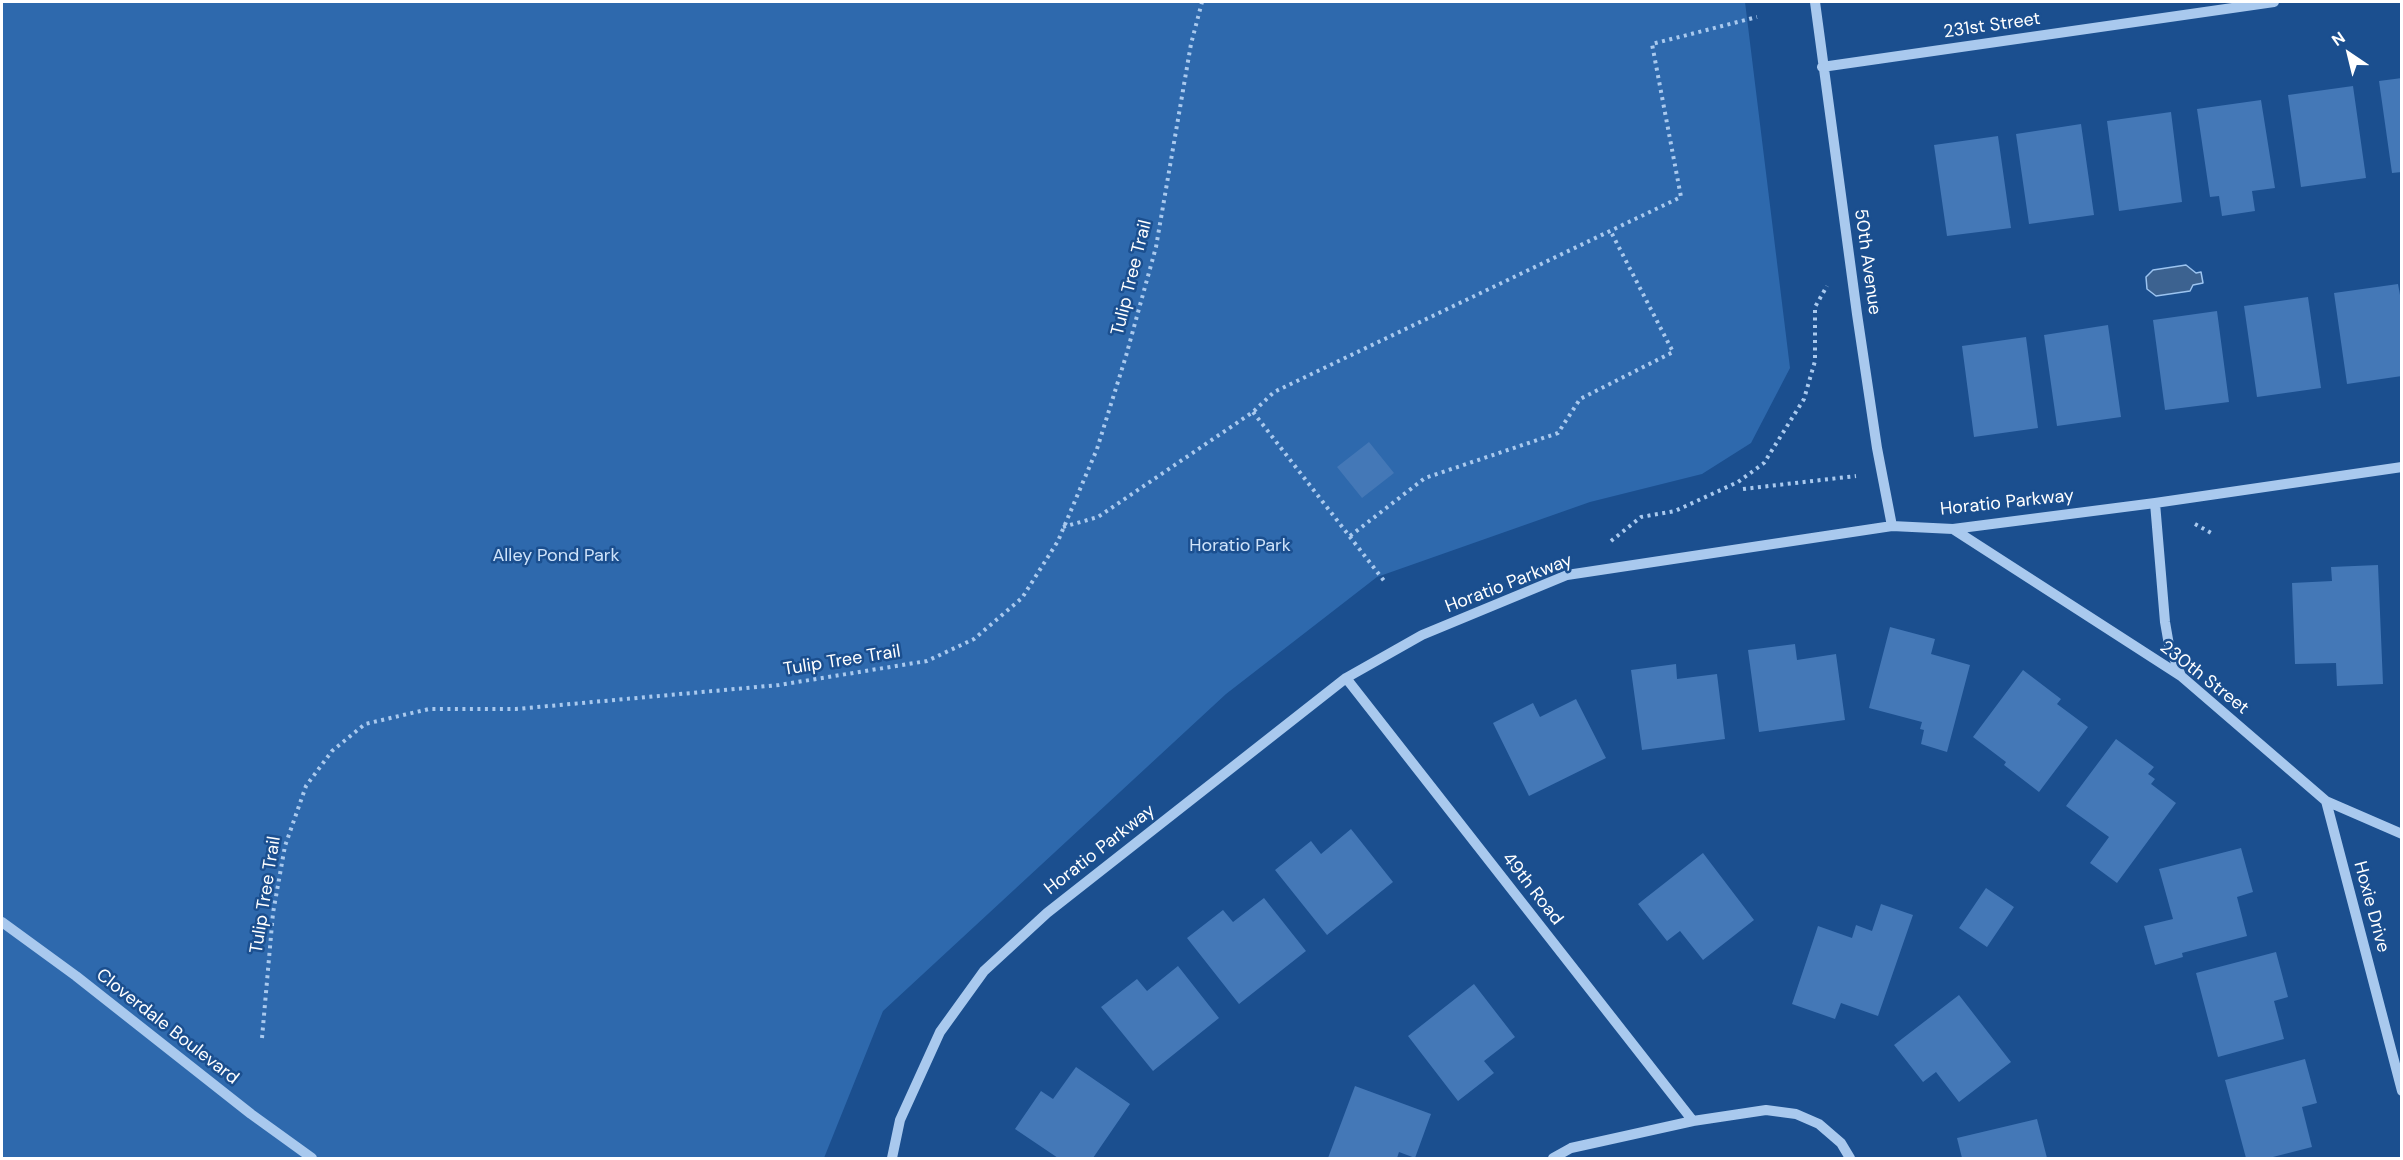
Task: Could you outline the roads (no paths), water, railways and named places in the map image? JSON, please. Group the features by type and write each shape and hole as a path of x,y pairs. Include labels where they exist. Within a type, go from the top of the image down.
{"street":[{"name":"50th Avenue","path":"1815,2 1822,67 1877,448 1892,526"},
{"name":"231st Street","path":"1822,67 2274,2"},
{"name":"Horatio Parkway","path":"892,1158 900,1120 940,1032 984,971 1047,913 1346,678 1422,635 1568,575 1892,526 1953,529 2155,503 2402,467"},
{"path":"2155,503 2165,622 2173,659 2181,676"},
{"name":"230th Street","path":"1953,529 2181,676 2326,801 2402,834"},
{"name":"49th Road","path":"1346,678 1693,1121"},
{"name":"Hoxie Drive","path":"2326,801 2402,1091"},
{"name":"Cloverdale Boulevard","path":"2,922 76,976 250,1114 312,1158"},
{"path":"1554,1158 1570,1148 1693,1121 1766,1110 1796,1114 1819,1125 1841,1143 1850,1158"}],"park label":[{"name":"Horatio Park","path":"1240,546"},
{"name":"Alley Pond Park","path":"556,556"}]}
